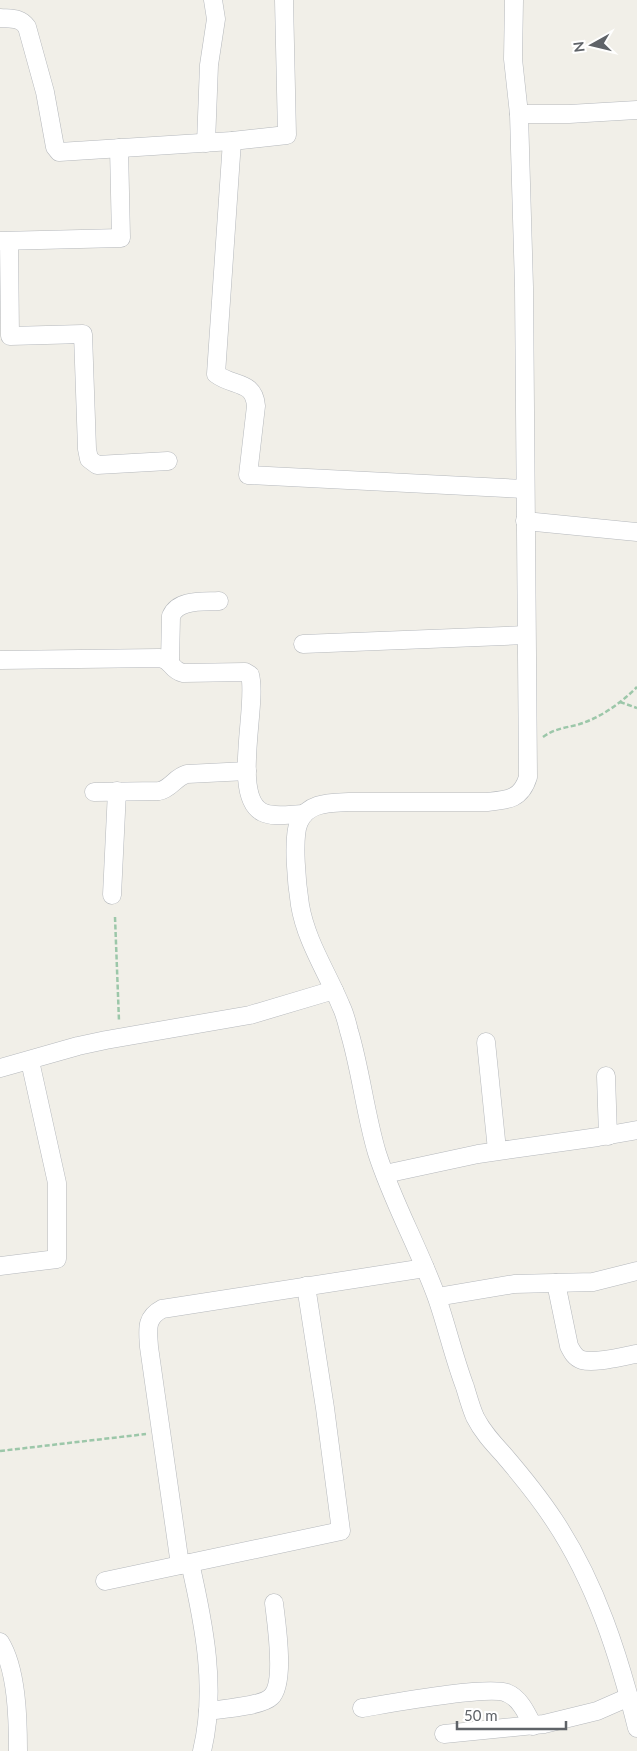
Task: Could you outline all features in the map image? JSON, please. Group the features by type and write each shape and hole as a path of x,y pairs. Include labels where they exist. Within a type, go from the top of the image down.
{"street":[{"path":"206,142 209,65 216,20 213,0"},
{"path":"0,18 17,19 23,22 30,32 49,109 56,149 59,152 232,141 287,135 284,0"},
{"path":"514,0 513,59 519,114 524,287 528,777 525,788 507,800 486,802 327,803 314,806 304,814 298,824 296,839 300,906 308,933 342,1007 357,1058 376,1150 390,1189 437,1297 474,1416 486,1436 522,1478 555,1522 580,1565 609,1631 637,1728"},
{"path":"519,114 569,114 637,110"},
{"path":"232,141 216,374 224,380 246,387 256,397 248,475 525,489"},
{"path":"119,148 120,238 4,242 10,336 82,334 89,459 97,465 168,461"},
{"path":"526,522 637,532"},
{"path":"170,662 171,616 174,610 184,604 219,601"},
{"path":"303,644 526,635"},
{"path":"0,660 159,658 167,660 177,672 183,673 245,672 250,675 252,690 247,738 247,771 249,794 253,805 261,812 269,815 304,814"},
{"path":"94,792 159,791 166,790 179,776 187,774 247,771"},
{"path":"112,895 117,791"},
{"path":"0,1068 78,1046 250,1015 334,990"},
{"path":"486,1042 497,1150"},
{"path":"0,1266 57,1260 57,1183 30,1061"},
{"path":"606,1076 608,1136"},
{"path":"384,1174 497,1150 608,1136 637,1130"},
{"path":"202,1751 208,1711 208,1673 204,1628 185,1564 160,1432 148,1332 149,1322 153,1314 162,1309 425,1268"},
{"path":"437,1297 514,1284 592,1282 637,1272"},
{"path":"556,1284 569,1346 574,1356 583,1360 594,1360 637,1354"},
{"path":"105,1581 341,1531 326,1408 306,1286"},
{"path":"208,1711 261,1702 271,1697 276,1688 279,1654 274,1603"},
{"path":"0,1642 8,1662 17,1707 18,1751"},
{"path":"362,1708 458,1694 498,1691 506,1692 514,1697 527,1714 533,1726"},
{"path":"444,1734 533,1726 571,1719 597,1711 629,1697"}],"path":[{"path":"528,749 555,729 589,720 620,702 637,686"},
{"path":"620,702 637,708"},
{"path":"115,917 117,988 121,1038"},
{"path":"0,1451 160,1432"}]}
